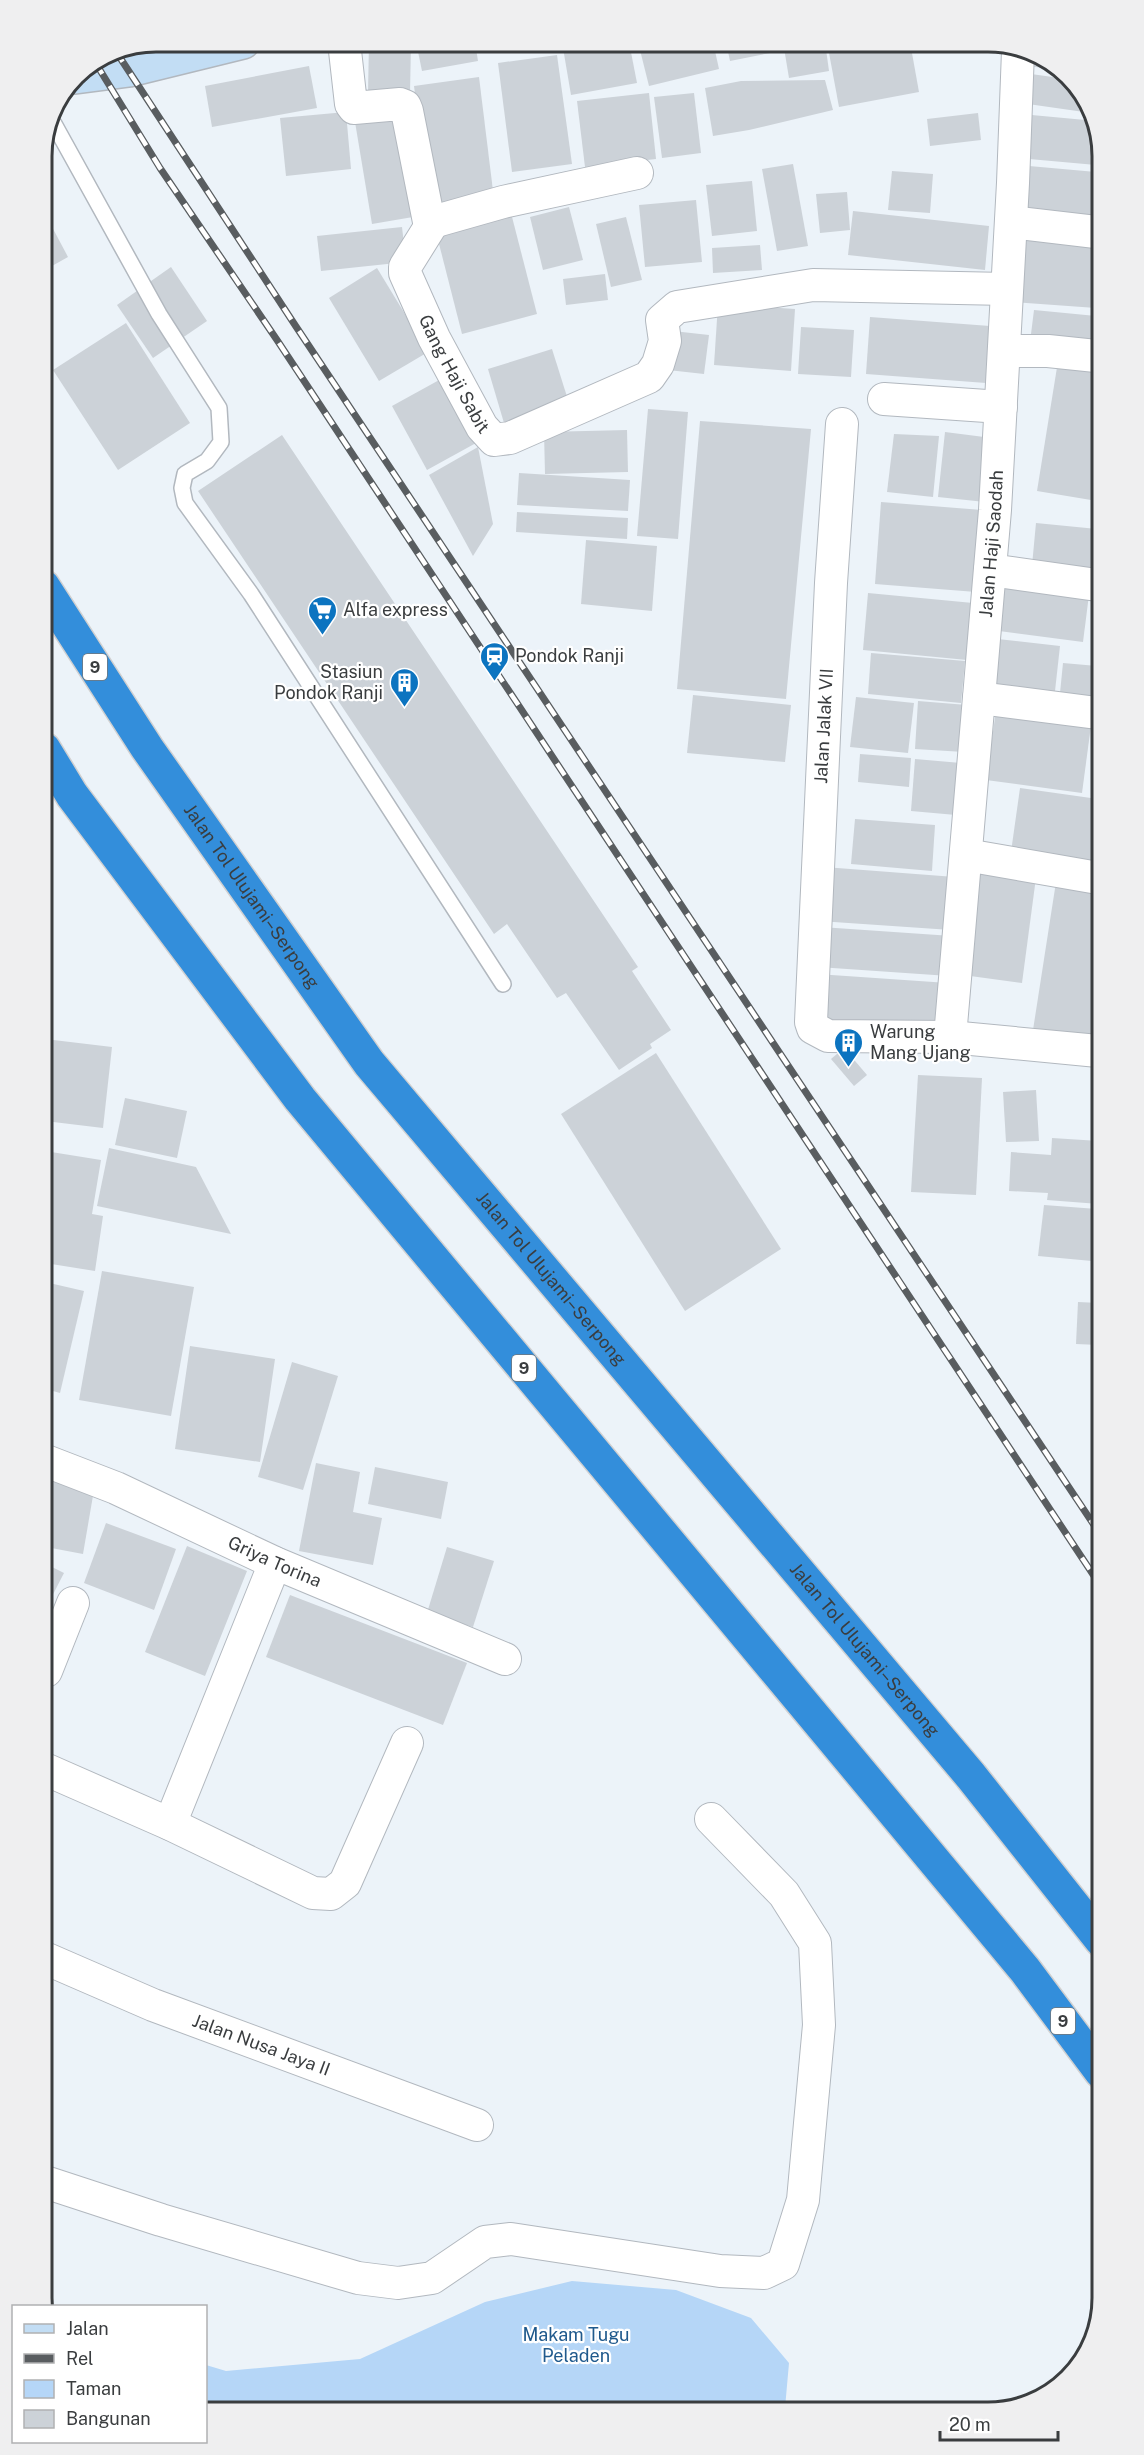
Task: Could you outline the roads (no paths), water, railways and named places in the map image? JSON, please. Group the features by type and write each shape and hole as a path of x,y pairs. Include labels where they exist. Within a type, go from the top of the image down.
{"highway":[{"name":"Jalan Tol Ulujami–Serpong","path":"53,601 147,748 369,1063 971,1776 1092,1929"},
{"name":"9","path":"53,763 72,795 300,1099 1025,1970 1092,2060"}],"street":[{"path":"92,75 129,70 166,52"},
{"path":"345,52 351,104 354,108 400,104 405,106 429,223 503,202 637,173"},
{"name":"Jalan Haji Saodah","path":"950,1037 990,570 1001,407 1018,57"},
{"path":"1011,222 1092,232"},
{"name":"Gang Haji Sabit","path":"429,223 429,229 405,267 405,273 434,338 476,417 494,440 510,438 649,377 658,364 665,341 662,320 677,307 813,285 863,288 1007,289"},
{"path":"1004,351 1048,351 1092,356"},
{"path":"884,399 1001,407"},
{"name":"Jalan Jalak VII","path":"842,424 830,595 813,1028 828,1036 950,1037"},
{"path":"990,570 1092,584"},
{"path":"979,698 1092,713"},
{"path":"966,855 1092,877"},
{"path":"950,1037 1092,1050"},
{"name":"Griya Torina","path":"52,1463 116,1488 275,1563 505,1659"},
{"path":"170,1824 275,1563"},
{"path":"52,1655 73,1603"},
{"path":"52,1772 170,1824 313,1893 331,1894 345,1883 407,1743"},
{"path":"52,2184 161,2220 358,2278 398,2283 432,2278 484,2242 511,2239 720,2271 764,2272 783,2264 803,2200 819,2025 815,1943 784,1894 711,1819"},
{"name":"Jalan Nusa Jaya II","path":"52,1961 153,2005 477,2125"}],"lane":[{"path":"57,129 159,314 219,408 221,442 207,461 185,474 182,488 185,502 251,594 503,984"}],"railway":[{"path":"121,59 295,325 1092,1522"},
{"path":"100,69 160,168 277,340 1092,1573"}],"place":[{"name":"Alfa express","path":"322,636"},
{"name":"Pondok Ranji","path":"494,682"},
{"name":"Stasiun Pondok Ranji","path":"404,708"},
{"name":"Warung Mang Ujang","path":"849,1068"}],"park label":[{"name":"Makam Tugu Peladen","path":"576,2345"}]}
